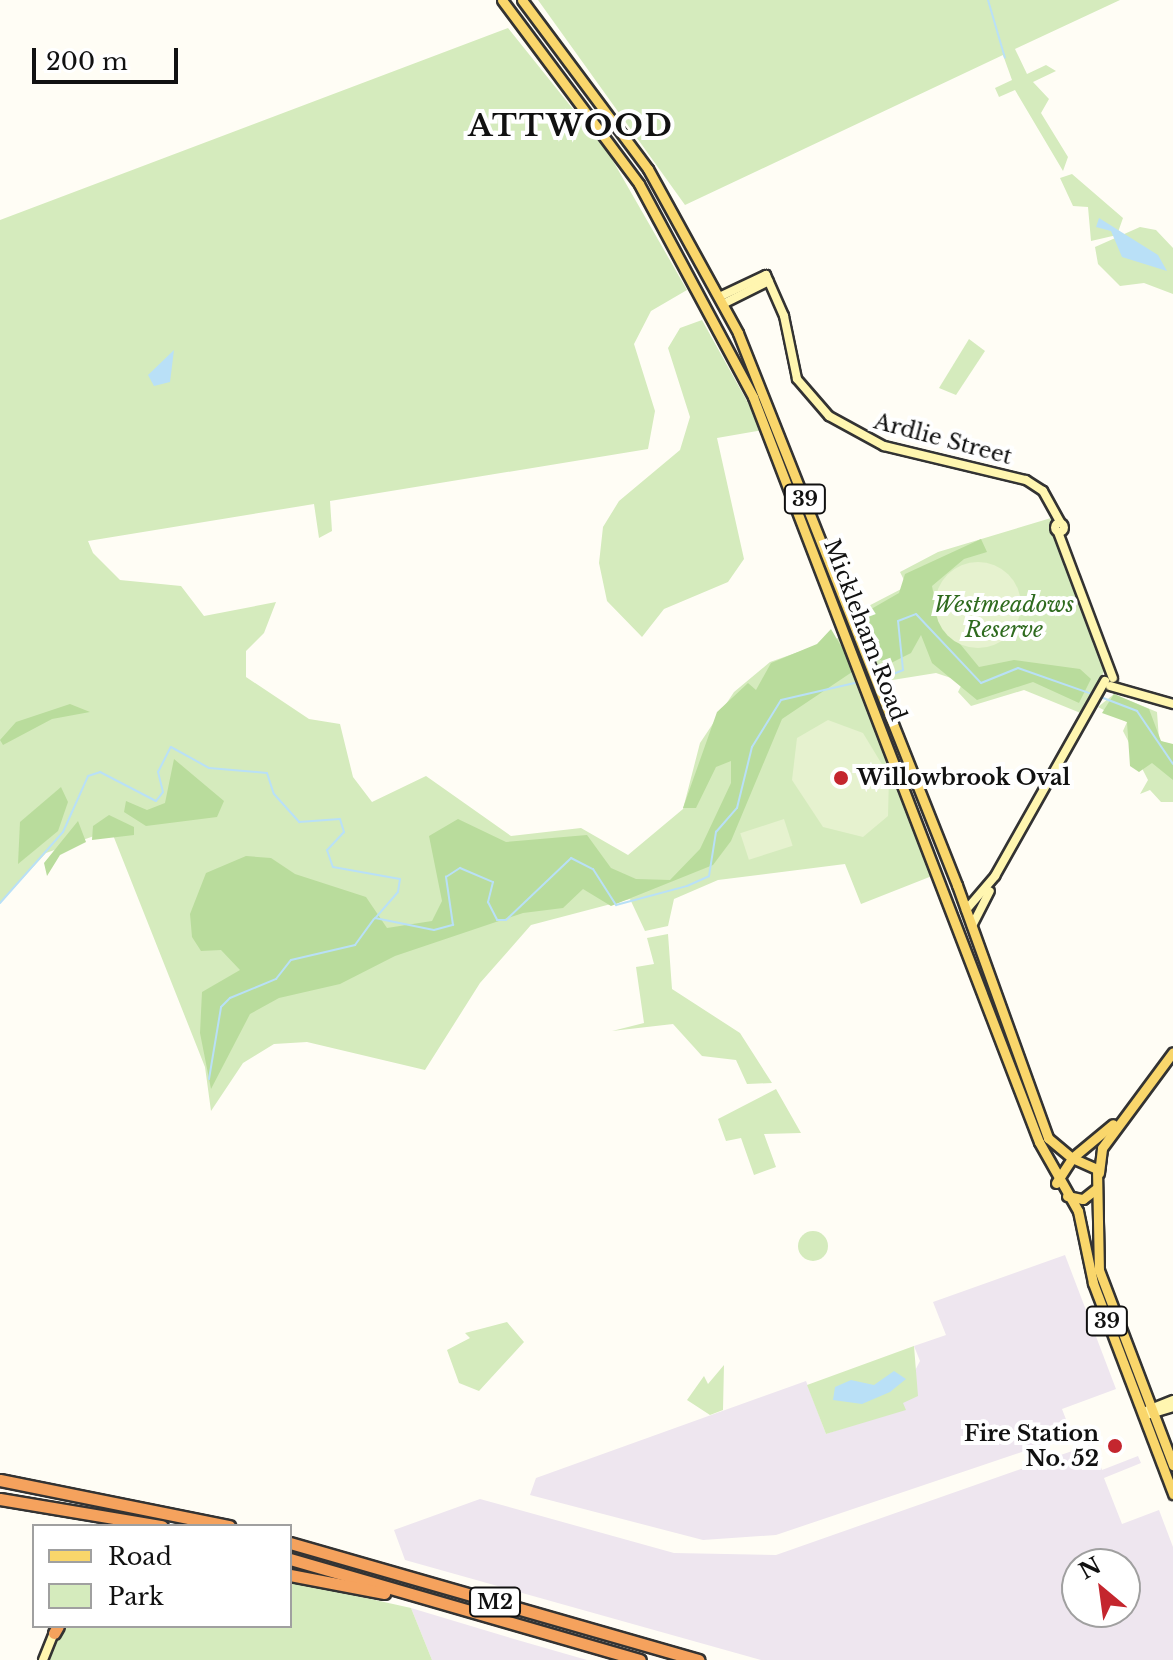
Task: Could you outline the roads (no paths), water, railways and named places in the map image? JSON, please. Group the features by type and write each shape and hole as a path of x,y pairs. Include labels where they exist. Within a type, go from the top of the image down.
{"highway":[{"path":"0,1474 36,1485"},
{"path":"0,1480 220,1524"},
{"path":"0,1499 149,1524"},
{"path":"0,1506 145,1524"},
{"name":"M2","path":"292,1544 699,1660"},
{"name":"M2","path":"292,1560 640,1660"},
{"path":"292,1575 440,1603"}],"main road":[{"name":"Mickleham Road","path":"502,0 631,172 759,409 874,691 896,749 920,835 1056,1183"},
{"name":"Mickleham Road","path":"522,0 640,157 729,316 864,667"},
{"path":"707,308 721,301"},
{"name":"Mickleham Road","path":"896,749 928,811 957,885 1002,1002 1048,1138 1072,1158"},
{"path":"920,835 928,828 928,811"},
{"path":"920,835 938,837"},
{"path":"954,918 967,912"},
{"path":"985,959 984,999 1002,1002"},
{"path":"1099,1175 1102,1148 1173,1052"},
{"path":"1056,1183 1072,1158 1131,1105"},
{"name":"39","path":"1072,1158 1089,1160 1099,1175 1099,1270 1149,1413 1173,1494"},
{"name":"39","path":"1056,1183 1079,1214 1093,1283 1173,1465"},
{"path":"1064,1195 1083,1199 1098,1186"}],"street":[{"path":"721,301 768,278"},
{"path":"729,316 744,295 768,278"},
{"name":"Ardlie Street","path":"768,278 797,379 829,416 884,446 1026,480 1053,510 1106,658 1109,682"},
{"path":"721,301 744,295"},
{"path":"972,926 995,876 1099,693 1109,682 1173,704"},
{"path":"957,885 980,906"},
{"path":"967,912 980,906"},
{"path":"1149,1413 1173,1400"},
{"path":"1149,1413 1173,1407"},
{"path":"43,1660 56,1630"}],"water":[{"path":"1099,218 1158,255 1167,271 1122,257 1111,231 1096,227"},
{"path":"174,350 170,382 154,386 148,375"},
{"path":"894,1371 906,1379 890,1392 862,1404 833,1400 835,1387 851,1380 874,1385"}],"waterway":[{"path":"988,0 1005,58"},
{"path":"881,679 903,670 898,621 916,614 981,683 1018,668 1092,694"},
{"path":"0,903 63,832 88,776 100,772 156,801 163,792 158,772 171,747 209,768 267,773 274,794 299,822 340,819 344,832 327,850 333,867 400,879 398,892 375,918 434,930 453,925 446,877 460,868 493,882 488,902 497,920 506,920 571,858 593,869 616,905 687,886 709,876 716,832 737,808 752,747 781,700 859,682"},
{"path":"1098,696 1137,711 1173,764"},
{"path":"209,1079 221,1007 230,998 276,979 291,960 355,945 374,919"}],"place":[{"name":"Willowbrook Oval","path":"841,778"},
{"name":"Fire Station No. 52","path":"1115,1446"}],"district":[{"name":"ATTWOOD","path":"571,126"}],"park label":[{"name":"Westmeadows Reserve","path":"1004,616"}]}
